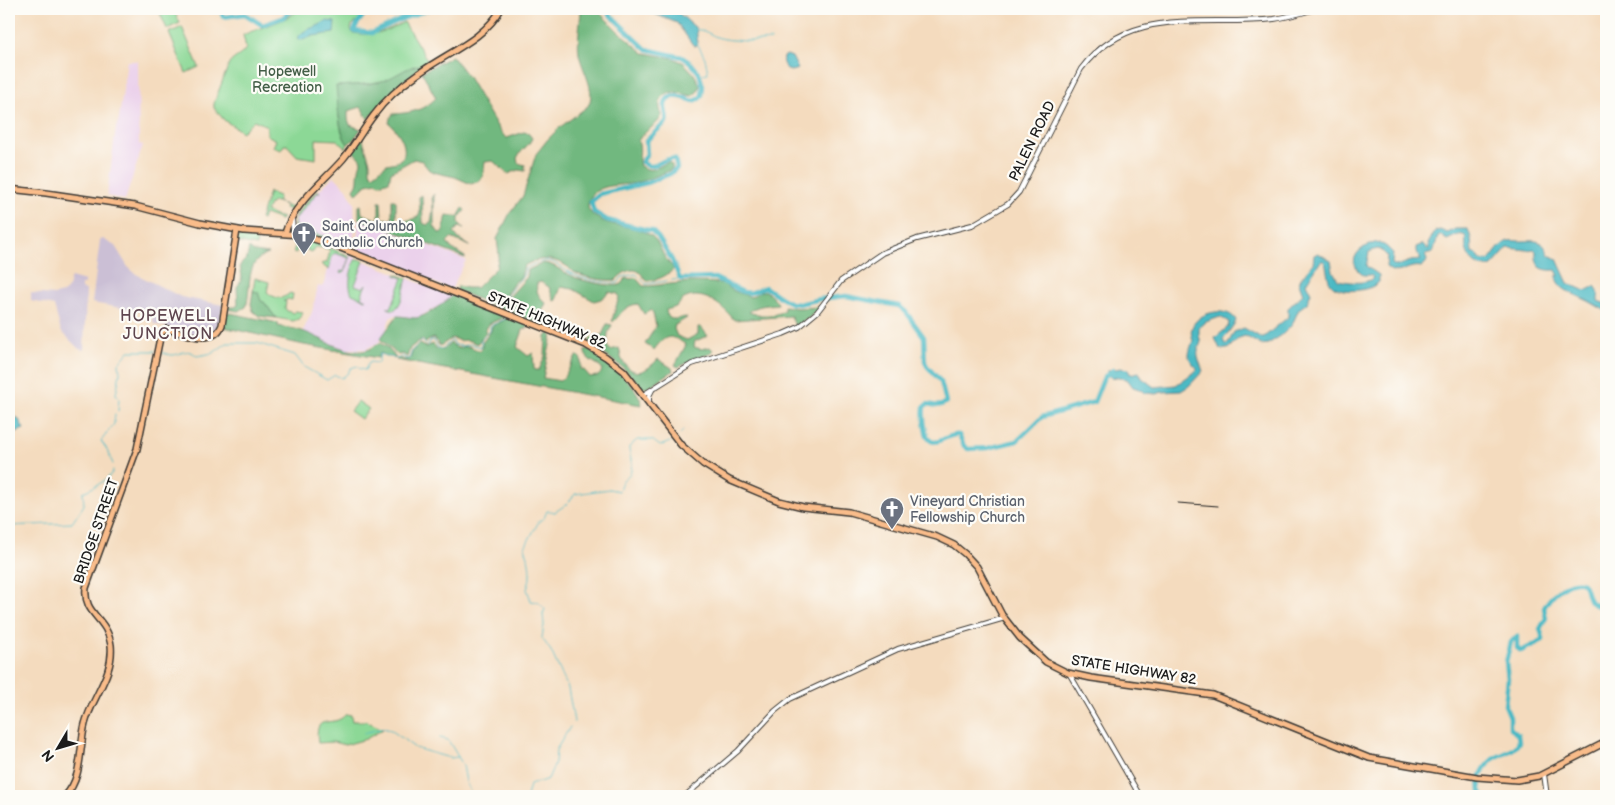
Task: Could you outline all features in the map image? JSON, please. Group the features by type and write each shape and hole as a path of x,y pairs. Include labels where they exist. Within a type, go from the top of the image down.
{"main road":[{"path":"285,233 292,215 342,161 358,141 373,115 388,99 417,74 480,33 502,9"},
{"name":"STATE HIGHWAY 82","path":"9,189 134,206 186,220 237,230 301,235 333,245 596,351 624,371 681,445 703,464 729,480 779,501 803,507 849,512 938,537 954,546 965,554 977,567 1005,618 1020,638 1035,654 1046,662 1068,672 1091,678 1213,695 1369,758 1477,777 1525,779 1544,774 1606,742"},
{"name":"BRIDGE STREET","path":"65,796 71,789 76,776 88,716 106,676 110,662 110,644 107,630 87,604 86,588 117,507 139,439 162,331 167,329 193,336 206,337 214,335 221,329 237,230"}],"street":[{"name":"PALEN ROAD","path":"643,395 692,364 793,330 808,321 826,303 841,281 886,250 917,239 968,227 1012,201 1019,192 1081,69 1089,59 1111,40 1135,29 1161,24 1189,21 1273,19 1316,9"},
{"path":"292,215 292,227 301,235"},
{"path":"649,404 649,396 654,388"},
{"path":"685,796 738,751 766,720 790,699 898,648 983,626 1005,618"},
{"path":"1068,672 1140,796"},
{"path":"1544,774 1547,796"}],"shaded area":[{"path":"127,61 138,61 139,144 143,145 125,200 107,196"},
{"path":"334,176 347,189 354,203 355,228 351,249 295,228 294,219 315,194"},
{"path":"358,219 466,260 452,288 450,289 357,252"},
{"path":"103,239 115,246 128,267 136,274 181,297 223,305 217,331 208,336 191,333 154,324 151,313 92,303 100,240"},
{"path":"332,248 452,295 447,301 421,316 415,318 396,315 390,318 385,333 379,342 366,349 346,349 323,341 303,331 312,312 318,286 322,287 325,283"},
{"path":"71,277 85,281 81,285 81,289 86,290 84,350 79,349 61,331 54,306 31,301 31,293 54,295 63,293 67,290"}],"green space":[{"path":"158,9 173,9 180,23 167,29"},
{"name":"Hopewell Recreation","path":"300,9 364,9 360,19 352,25 351,30 353,33 360,34 380,32 404,22 429,63 421,67 418,65 383,81 337,87 340,125 348,144 346,148 337,140 316,139 316,159 297,156 287,145 284,145 281,150 273,147 276,140 267,135 267,126 254,120 242,132 224,120 214,108 214,103 229,64 246,48 243,35 280,21"},
{"path":"584,9 596,9 644,53 673,58 684,63 694,74 700,85 698,91 692,96 674,92 662,97 660,110 662,115 660,119 638,141 640,166 652,169 669,162 672,165 672,169 640,182 598,190 588,204 590,212 603,221 637,229 653,237 674,269 664,276 651,281 647,281 635,270 626,272 616,280 606,280 578,274 557,261 546,259 535,261 524,266 521,277 504,297 510,312 457,289 458,286 476,288 496,268 499,255 497,239 510,213 523,196 536,154 559,128 588,106 591,94 590,87 578,49 581,11"},
{"path":"182,27 199,67 186,73 169,33"},
{"path":"452,56 468,77 501,133 507,138 524,132 528,133 532,138 517,158 518,163 525,165 525,171 518,170 508,174 493,161 485,162 483,177 471,184 455,177 429,170 422,161 414,159 391,172 389,181 380,184 376,182 367,184 357,194 354,189 358,182 361,161 353,151 362,137 370,162 370,172 373,175 387,164 397,162 403,157 403,143 399,134 389,123 390,118 393,114 421,109 436,98 422,72"},
{"path":"418,65 421,67 397,87 368,119 361,107 348,111 350,125 361,129 348,144 340,125 336,86 379,82"},
{"path":"317,191 320,192 318,192 295,219 305,203"},
{"path":"269,192 279,196 277,202 279,203 273,201 269,204 266,211 283,218 281,220 264,214 262,220 260,219"},
{"path":"434,194 434,226 439,233 443,232 447,215 458,217 463,208 465,210 459,218 459,223 464,228 458,227 454,233 459,239 470,246 451,238 447,242 451,248 465,258 359,219 359,206 361,205 362,214 379,220 379,202 381,202 382,218 392,220 392,200 396,201 396,220 402,221 418,217 420,213 419,197 422,195 423,223 427,225 431,223 432,196"},
{"path":"286,206 294,209 292,211 285,208"},
{"path":"295,219 296,227 329,238 330,236 330,242 297,229 294,227"},
{"path":"239,234 260,235 257,236 256,246 237,242"},
{"path":"298,239 314,242 348,255 350,258 345,272 340,273 341,271 344,272 349,258 335,253 332,256 329,270 321,264 327,262 330,251 328,249 317,247 314,248 313,252 301,246 297,248 296,253 293,252"},
{"path":"249,248 254,252 269,254 261,257 252,268 246,307 238,311 228,309 238,305 237,287 242,276 240,265 247,258"},
{"path":"355,260 364,261 355,285 363,288 366,284 361,297 366,300 352,294 350,286 350,277"},
{"path":"543,263 555,266 576,278 603,284 620,285 626,278 632,279 635,277 643,286 691,282 722,283 734,291 751,297 761,291 766,291 778,304 766,305 749,312 757,314 776,314 784,310 784,306 797,308 820,307 809,318 795,326 791,316 734,320 713,301 700,296 686,298 676,307 666,310 668,316 672,319 687,318 675,325 674,329 677,336 687,340 698,334 698,327 701,327 708,336 695,341 694,347 701,349 710,347 713,350 678,367 675,365 686,345 672,337 661,341 654,350 645,344 656,326 651,310 644,314 638,304 630,306 613,322 619,297 618,294 609,292 601,299 594,301 573,289 561,287 554,301 549,287 541,282 537,283 537,292 546,303 537,322 512,313 513,308 509,297 527,277 528,270"},
{"path":"396,274 407,278 401,300 394,310 387,308 391,308 403,278 396,276"},
{"path":"255,278 269,282 267,292 273,296 281,298 290,293 293,294 292,300 287,299 283,301 286,302 285,308 287,311 294,313 295,311 303,312 299,319 293,321 276,318 264,302 260,301 255,291 253,291"},
{"path":"253,291 258,292 261,301 264,302 276,318 259,316 253,311 251,304"},
{"path":"453,295 506,316 489,324 486,332 477,344 452,338 440,346 434,338 426,343 422,339 410,348 407,357 403,354 398,355 380,339 397,316 420,317 435,309"},
{"path":"230,313 278,323 278,326 299,330 335,346 353,351 370,349 380,343 387,347 396,358 380,353 378,358 304,345 223,327 225,314"},
{"path":"510,317 529,325 529,327 523,330 517,347 528,356 533,353 534,369 536,370 539,370 545,356 546,337 549,333 552,335 543,378 560,381 577,355 581,359 581,369 590,377 598,376 602,368 586,356 585,350 588,349 604,359 627,380 639,396 642,404 396,360 400,358 404,360 410,359 413,350 420,344 426,347 433,344 437,349 443,350 451,343 457,348 468,346 480,351 482,343 491,331 492,326"},
{"path":"607,324 612,325 608,333 607,346 610,350 619,348 622,360 631,370 640,372 658,359 672,368 673,371 647,388 643,388 622,367 590,344 590,338 602,335"},
{"path":"358,401 369,409 361,419 350,411"},
{"path":"346,714 351,715 352,721 366,721 383,729 366,739 345,745 333,742 318,743 317,733 321,724 336,721"}],"water":[{"path":"642,9 674,9 696,28 698,43 695,46 693,45 677,23"},
{"path":"326,21 335,22 334,33 313,36 303,40 297,39 303,32"},
{"path":"787,55 792,57 798,69 790,71 785,67 783,57"},
{"path":"1455,229 1468,229 1471,238 1472,254 1475,253 1481,260 1488,261 1508,241 1535,241 1541,243 1549,255 1557,259 1568,283 1585,291 1595,286 1598,292 1598,301 1606,304 1606,311 1562,287 1557,280 1556,276 1559,276 1556,270 1546,270 1540,267 1534,249 1508,248 1492,266 1486,267 1475,263 1468,255 1466,237 1464,235 1447,240 1440,235 1438,236 1433,253 1425,255 1426,263 1421,267 1411,267 1395,272 1386,267 1387,256 1381,250 1377,249 1369,252 1366,266 1379,275 1379,282 1362,290 1347,290 1335,287 1329,281 1324,261 1321,261 1306,283 1311,293 1307,303 1299,309 1292,325 1282,335 1268,344 1261,345 1245,336 1239,338 1228,349 1220,349 1215,338 1228,327 1229,322 1220,317 1206,322 1199,328 1201,342 1198,357 1203,371 1189,386 1181,391 1157,394 1145,393 1133,387 1127,379 1110,377 1108,370 1121,368 1128,369 1130,374 1139,372 1142,378 1154,387 1176,385 1197,370 1189,358 1193,340 1191,332 1199,318 1206,314 1223,312 1231,315 1236,320 1223,340 1225,344 1228,344 1234,332 1244,328 1260,337 1264,337 1288,317 1288,308 1303,294 1299,283 1313,263 1314,255 1318,253 1331,261 1333,271 1338,280 1366,282 1373,278 1371,275 1363,275 1358,271 1354,262 1357,254 1363,248 1379,242 1393,253 1392,264 1400,265 1421,260 1416,252 1416,247 1423,244 1429,249 1428,244 1435,231 1440,230 1448,233"},
{"path":"9,416 18,418 24,429 9,435"}],"waterway":[{"path":"220,9 223,17 245,14 262,25 282,18 294,9"},
{"path":"367,9 354,31 372,33 404,18 430,9"},
{"path":"604,9 646,49 682,57 691,63 699,73 703,86 702,95 694,101 682,97 673,97 666,100 666,122 646,141 647,154 642,162 651,166 665,160 675,159 677,168 670,174 647,183 600,194 591,202 594,212 607,220 652,231 658,237 672,260 680,279 715,278 743,292 750,293 765,287 783,299 799,304 846,296 899,306 906,312 924,337 925,362 941,382 946,402 939,406 927,404 924,407 924,423 928,438 935,442 949,436 959,435 964,446 968,449 988,448 1017,441 1042,417 1094,402 1104,377 1113,370"},
{"path":"694,30 701,30 717,37 731,40 771,40"},
{"path":"697,43 705,58 708,73 702,74 700,78"},
{"path":"510,313 508,295 511,290 523,276 525,269 541,262 547,261 557,264 577,276 600,282 618,283 622,277 636,274 646,284 680,279"},
{"path":"160,352 173,355 188,351 197,356 213,353 227,343 257,343 295,355 304,367 327,380 335,375 342,378 351,368 357,366 365,370 369,362 378,363 380,354 397,359 403,356 409,359 412,350 422,341 428,346 430,341 434,340 438,348 442,349 452,340 455,345 470,344 481,347 481,340 490,331 490,326 509,317"},
{"path":"118,411 119,398 116,394 120,373 119,363 129,351 155,351"},
{"path":"113,464 101,441 114,424 115,414"},
{"path":"680,434 683,431"},
{"path":"574,722 568,688 551,651 542,638 545,609 538,602 531,601 527,589 530,573 525,547 539,521 544,518 547,511 555,512 567,504 575,494 609,489 619,491 622,482 631,470 629,447 637,440 652,440 660,446 670,442"},
{"path":"9,526 72,523 84,505 83,492 105,480 113,470"},
{"path":"1483,796 1480,781 1485,767 1496,757 1514,749 1519,742 1518,735 1510,728 1510,717 1505,705 1508,679 1506,662 1511,642 1517,636 1517,648 1521,651 1543,640 1540,629 1546,618 1544,608 1555,593 1566,585 1578,582 1583,583 1591,603 1599,606 1604,601 1606,582"},
{"path":"527,796 530,785 548,779 555,763 556,750 570,727"},
{"path":"364,733 383,728 391,730 415,748 450,758 458,757"},
{"path":"440,738 448,740 463,765 466,782 472,796"}],"railway":[{"path":"1178,503 1218,506"}],"place":[{"name":"Saint Columba Catholic Church","path":"304,255"},
{"name":"Vineyard Christian Fellowship Church","path":"892,530"}],"district":[{"name":"HOPEWELL JUNCTION","path":"168,325"}]}
